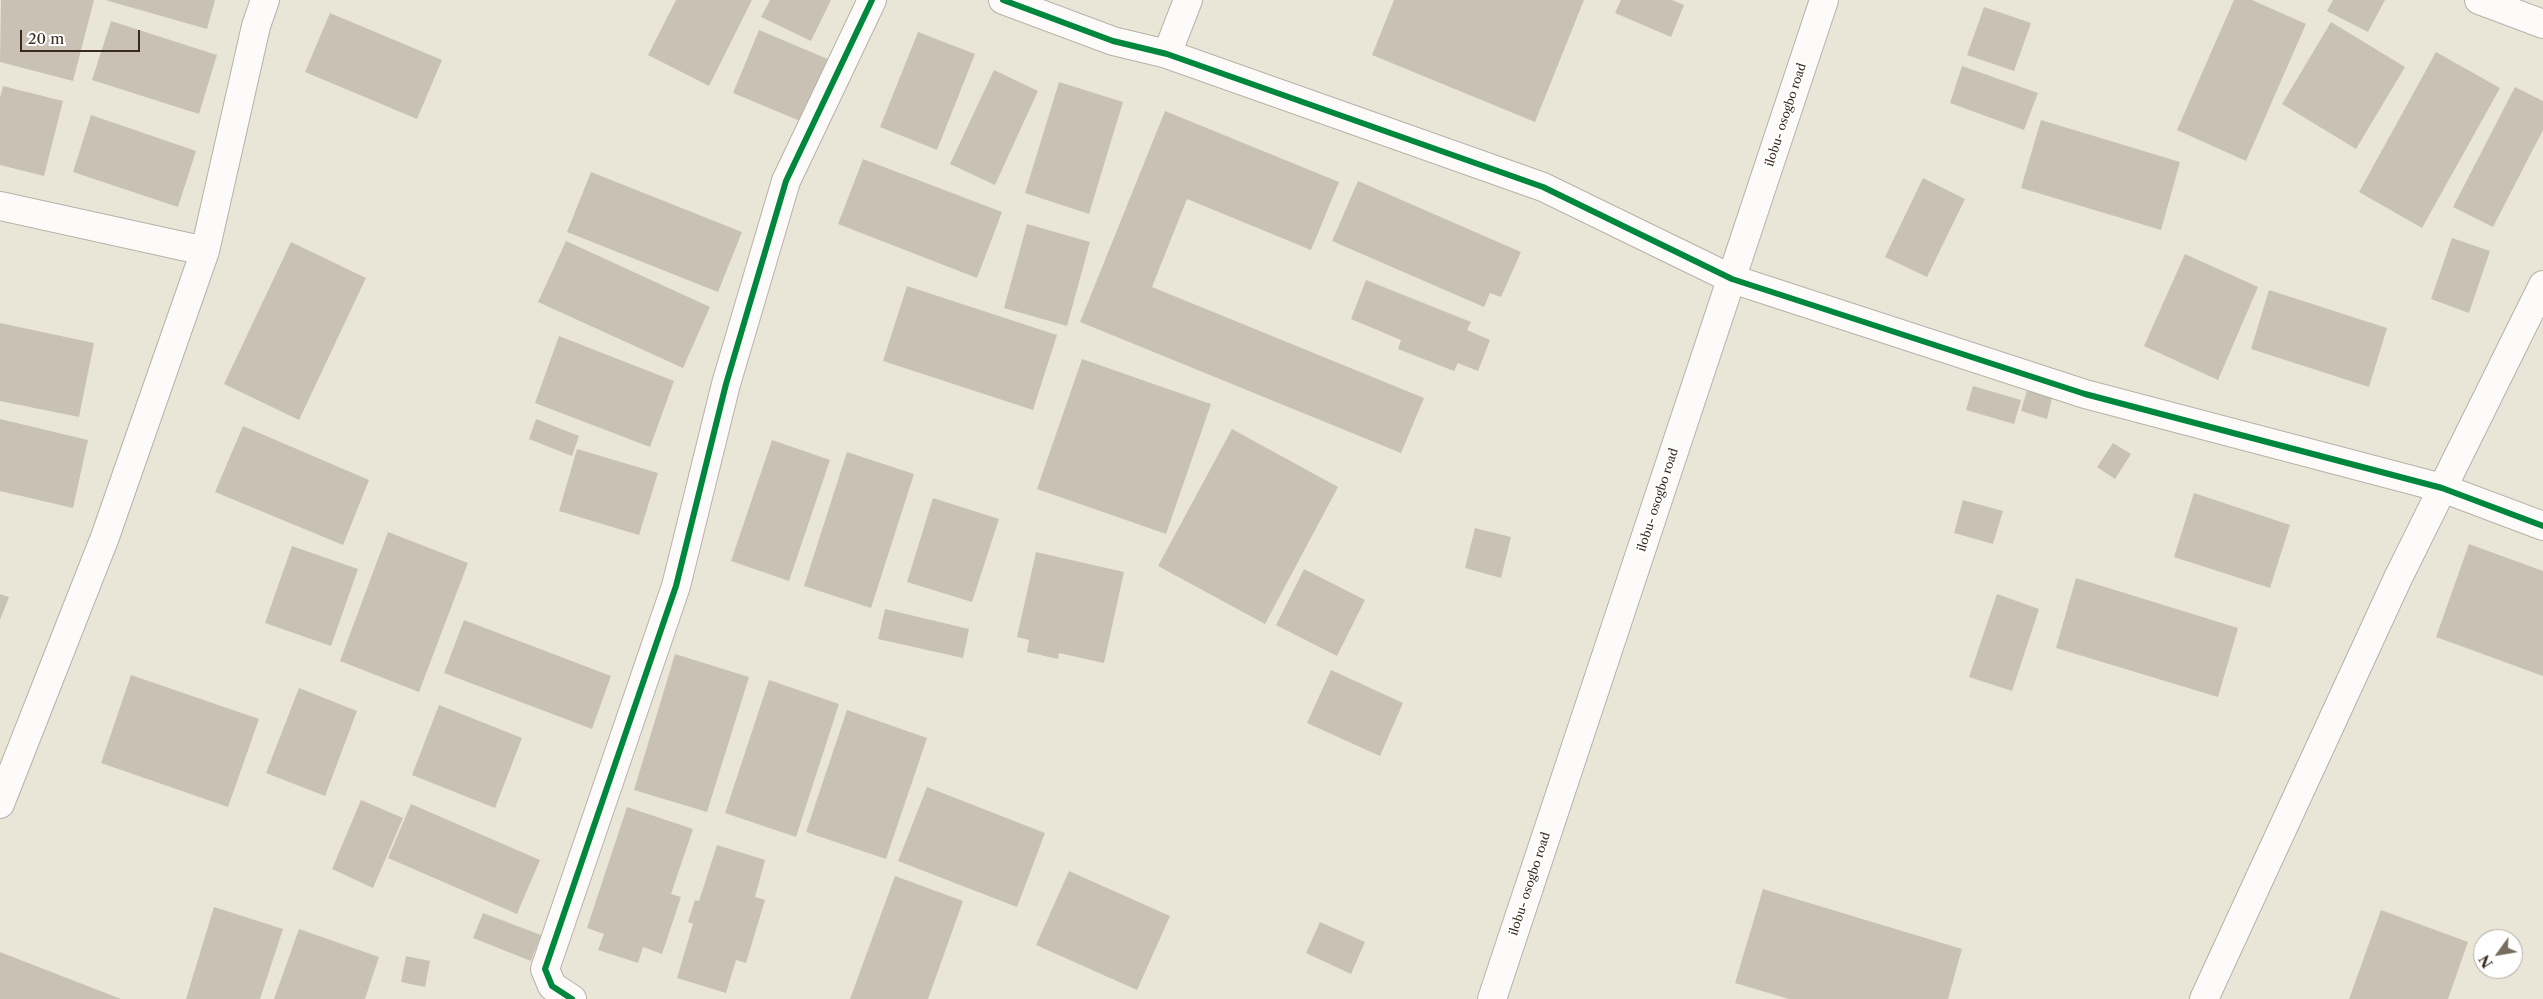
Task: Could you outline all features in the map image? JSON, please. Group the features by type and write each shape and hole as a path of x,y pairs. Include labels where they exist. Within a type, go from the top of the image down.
{"street":[{"path":"0,804 105,536 205,251 256,26 265,0"},
{"path":"572,999 552,986 545,969 676,586 726,384 786,181 872,0"},
{"path":"1003,0 1113,42 1167,54 1543,187 1732,279 2085,394 2442,488 2543,526"},
{"path":"1167,54 1188,0"},
{"name":"ilobu- osogbo road","path":"1492,999 1824,0"},
{"path":"2479,0 2543,24"},
{"path":"0,206 205,251"},
{"path":"2204,999 2398,578 2543,285"}],"building":[{"path":"1,0 94,0 73,81 0,62"},
{"path":"105,0 215,0 207,29"},
{"path":"676,0 752,0 709,86 648,55"},
{"path":"770,0 831,0 811,41 761,17"},
{"path":"1394,0 1584,0 1535,122 1372,55"},
{"path":"1621,0 1672,0 1684,5 1671,37 1615,13"},
{"path":"2234,0 2252,0 2306,24 2246,161 2177,130"},
{"path":"2333,0 2385,0 2368,32 2327,11"},
{"path":"1984,7 2031,23 2014,71 1967,55"},
{"path":"330,13 442,60 417,119 305,72"},
{"path":"111,21 217,55 199,114 92,80"},
{"path":"2331,22 2405,67 2356,149 2282,104"},
{"path":"759,30 830,60 805,123 733,93"},
{"path":"918,32 975,54 937,150 880,127"},
{"path":"2436,52 2500,88 2422,228 2359,192"},
{"path":"1962,66 2038,93 2024,130 1950,103"},
{"path":"994,70 1038,91 995,185 950,164"},
{"path":"1059,82 1123,102 1089,214 1025,193"},
{"path":"3,86 63,101 44,176 0,165 0,98"},
{"path":"2515,87 2543,101 2543,130 2493,227 2453,207"},
{"path":"1165,111 1339,182 1311,250 1187,199 1152,287 1424,398 1401,453 1080,322"},
{"path":"91,115 196,151 178,207 73,172"},
{"path":"2041,120 2180,162 2161,230 2021,188"},
{"path":"863,159 1002,212 977,278 838,224"},
{"path":"591,172 742,232 718,292 567,232"},
{"path":"1923,178 1965,199 1927,277 1885,257"},
{"path":"1358,181 1521,252 1501,297 1490,293 1484,307 1332,241"},
{"path":"1027,224 1090,242 1067,326 1004,308"},
{"path":"2452,238 2490,251 2469,313 2431,299"},
{"path":"566,241 710,307 683,368 538,302"},
{"path":"291,242 366,278 299,420 224,384"},
{"path":"2185,254 2258,287 2218,380 2144,346"},
{"path":"1366,280 1471,322 1467,330 1490,340 1478,371 1458,363 1454,371 1398,349 1401,340 1351,319"},
{"path":"907,286 1057,335 1033,410 883,361"},
{"path":"2269,290 2387,328 2369,387 2251,349"},
{"path":"0,323 94,343 79,417 0,401"},
{"path":"559,336 674,381 650,447 535,403"},
{"path":"1082,359 1211,404 1166,534 1037,489"},
{"path":"1973,386 2021,400 2014,424 1966,410"},
{"path":"2027,390 2052,398 2047,419 2021,411"},
{"path":"0,419 88,440 73,508 0,491"},
{"path":"536,419 579,436 572,456 529,439"},
{"path":"243,426 369,480 343,545 215,492"},
{"path":"1232,429 1338,487 1265,624 1158,566"},
{"path":"772,440 830,460 789,581 731,561"},
{"path":"2113,443 2131,454 2115,479 2097,467"},
{"path":"577,449 658,473 639,535 559,511"},
{"path":"847,452 914,474 871,608 804,586"},
{"path":"2194,493 2290,525 2270,588 2174,557"},
{"path":"933,498 999,519 972,602 907,582"},
{"path":"1963,500 2003,511 1993,544 1954,533"},
{"path":"1475,528 1511,537 1501,578 1465,568"},
{"path":"388,532 468,563 419,692 340,661"},
{"path":"2469,544 2543,571 2543,676 2436,637"},
{"path":"292,546 358,569 331,646 265,623"},
{"path":"1036,552 1124,572 1104,663 1059,653 1058,659 1027,652 1029,640 1017,637"},
{"path":"1304,569 1365,600 1337,656 1276,625"},
{"path":"2076,578 2238,628 2218,697 2056,648"},
{"path":"0,594 9,597 0,620"},
{"path":"1997,594 2039,609 2012,691 1969,677"},
{"path":"885,609 969,629 963,658 878,639"},
{"path":"464,620 611,676 592,729 444,673"},
{"path":"675,654 749,677 707,812 634,790"},
{"path":"1331,670 1403,703 1380,756 1307,723"},
{"path":"131,675 259,719 228,807 101,763"},
{"path":"769,680 839,704 796,837 725,813"},
{"path":"299,688 357,711 325,796 266,773"},
{"path":"439,705 522,738 495,808 412,775"},
{"path":"847,710 927,738 886,859 806,832"},
{"path":"927,787 1045,833 1017,907 898,861"},
{"path":"361,800 403,818 373,888 332,869"},
{"path":"411,804 540,860 517,914 388,858"},
{"path":"627,807 693,829 671,894 681,897 662,954 643,947 638,963 598,950 604,934 587,928"},
{"path":"717,845 765,860 755,897 765,900 746,963 736,960 726,993 677,978 693,924 688,922 695,900 699,901"},
{"path":"1069,871 1170,916 1137,990 1036,945"},
{"path":"895,876 963,901 928,999 850,999"},
{"path":"1763,889 1962,949 1948,999 1789,999 1735,983"},
{"path":"214,907 283,929 260,999 186,999"},
{"path":"2381,910 2468,942 2448,999 2349,999"},
{"path":"483,913 541,935 531,961 473,938"},
{"path":"1320,922 1365,942 1351,974 1306,953"},
{"path":"299,929 379,957 365,999 274,999"},
{"path":"0,952 121,999 0,999"},
{"path":"406,956 430,961 425,987 401,982"}],"cycle path":[{"path":"572,999 552,986 545,969 676,586 726,384 786,181 872,0"},
{"path":"1003,0 1113,41 1167,54 1543,187 1732,279 2085,394 2442,488 2543,526"}]}
